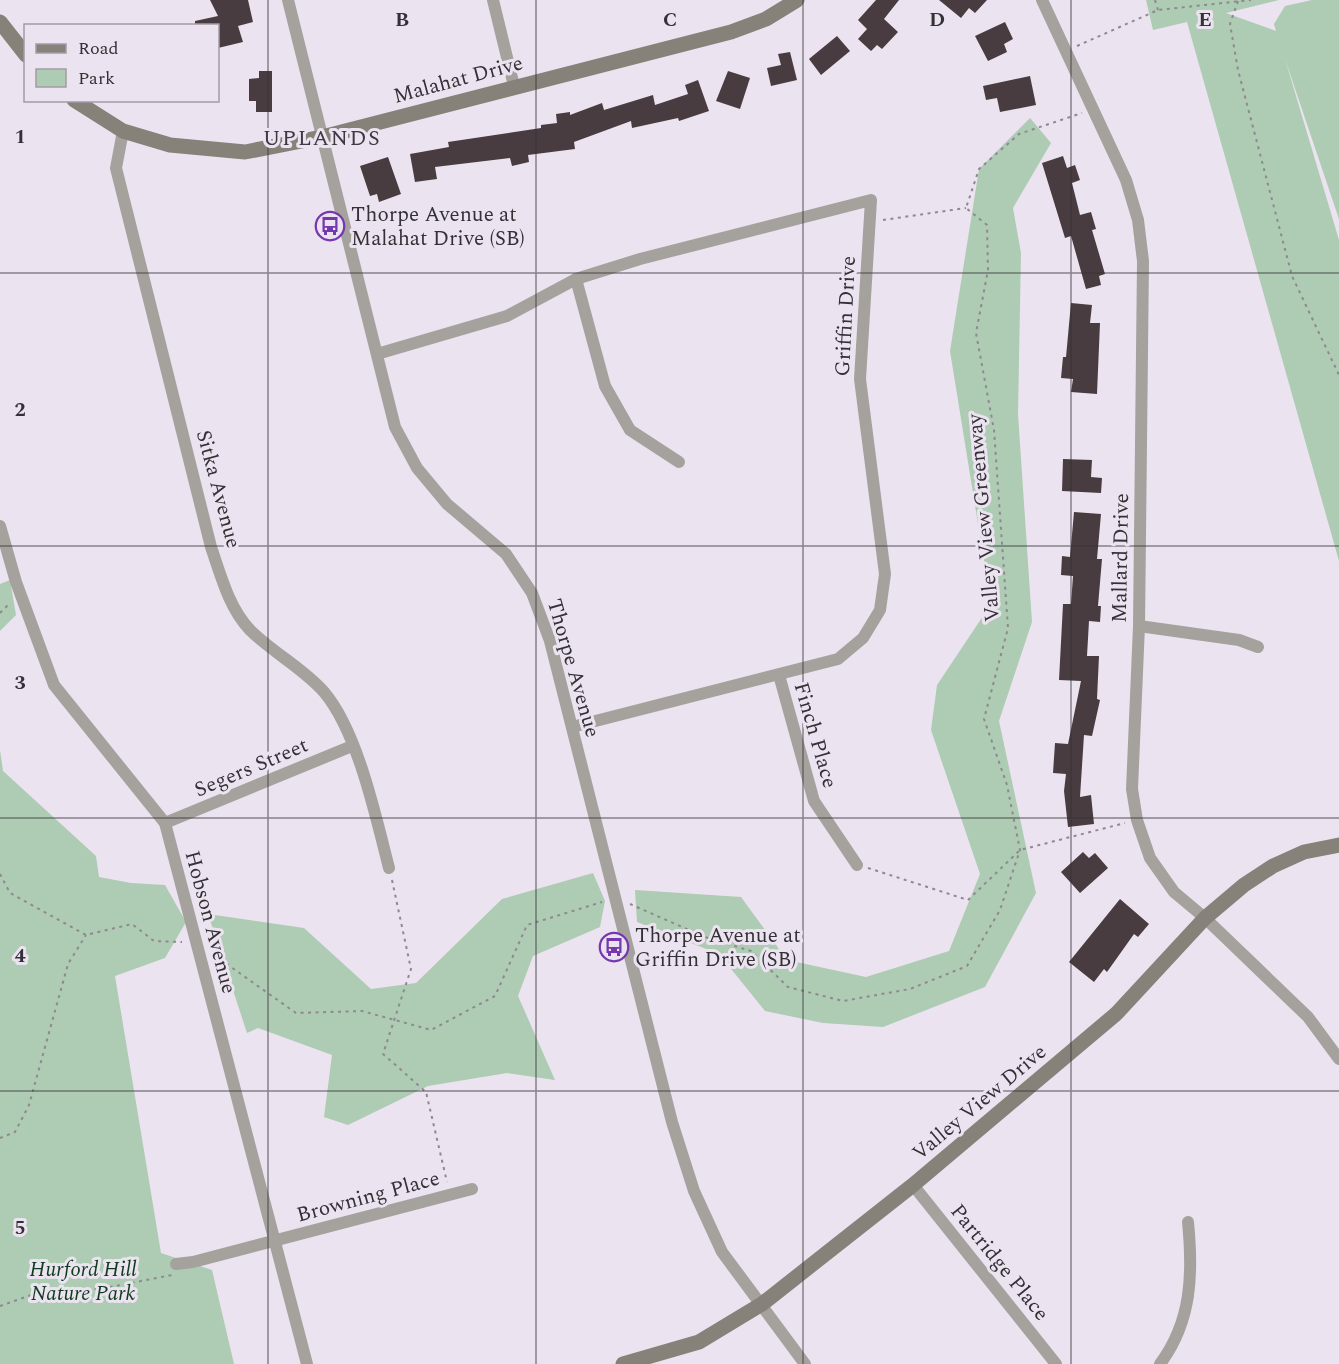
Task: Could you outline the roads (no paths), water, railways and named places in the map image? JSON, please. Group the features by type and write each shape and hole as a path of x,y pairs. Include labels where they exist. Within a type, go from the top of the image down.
{"street":[{"name":"Thorpe Avenue","path":"288,0 394,427 417,468 447,504 506,554 532,593 550,641 676,1138 694,1191 722,1252 762,1304"},
{"path":"493,0 514,86"},
{"name":"Malahat Drive","path":"123,131 170,145 245,152 322,137 731,32 766,19 797,0"},
{"name":"Mallard Drive","path":"1041,0 1126,180 1137,220 1143,261 1139,627 1132,789 1137,820 1150,858 1174,892 1205,918 1308,1017 1339,1059"},
{"path":"0,22 24,52"},
{"path":"77,102 123,131"},
{"name":"Sitka Avenue","path":"123,131 116,168 208,536 227,594 249,629 324,692 337,712 365,779 389,868"},
{"name":"Griffin Drive","path":"377,354 507,316 576,279 640,259 871,200 860,379 885,574 880,610 863,638 838,659 572,727"},
{"path":"576,279 605,386 630,430 679,462"},
{"name":"Hobson Avenue","path":"0,526 16,582 54,685 165,823 307,1364"},
{"path":"1139,627 1239,640 1258,647"},
{"name":"Finch Place","path":"779,675 814,801 857,865"},
{"name":"Segers Street","path":"165,823 352,746"},
{"name":"Valley View Drive","path":"623,1364 699,1342 762,1304 914,1185 1116,1014 1205,918 1244,885 1273,866 1304,852 1339,845"},
{"name":"Partridge Place","path":"914,1185 1056,1364"},
{"name":"Browning Place","path":"176,1264 193,1262 472,1189"},
{"path":"1160,1364 1173,1347 1185,1317 1192,1263 1188,1222"},
{"path":"762,1304 805,1364"}],"place":[{"name":"Thorpe Avenue at Malahat Drive (SB)","path":"330,226"},
{"name":"Thorpe Avenue at Griffin Drive (SB)","path":"614,947"}],"district":[{"name":"UPLANDS","path":"322,137"}],"park label":[{"name":"Hurford Hill Nature Park","path":"83,1281"}]}
